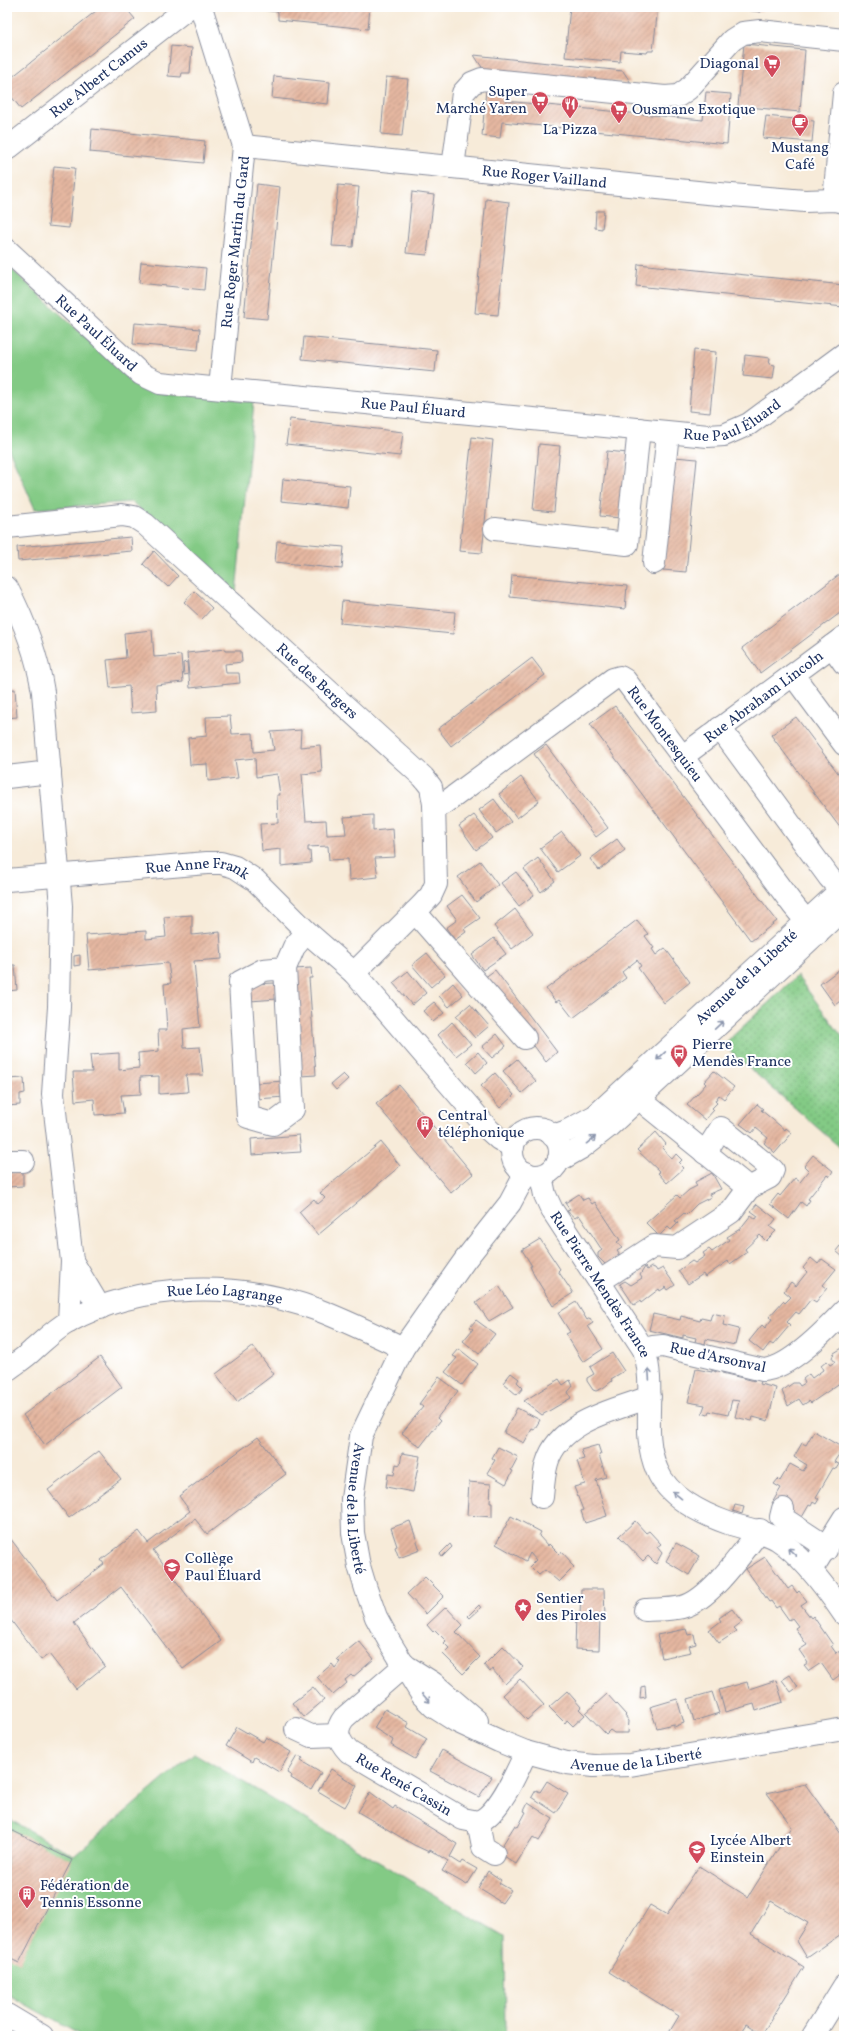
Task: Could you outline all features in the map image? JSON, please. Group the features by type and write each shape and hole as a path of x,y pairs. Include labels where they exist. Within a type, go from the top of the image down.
{"street":[{"name":"Rue Albert Camus","path":"7,149 189,7"},
{"name":"Rue Roger Martin du Gard","path":"201,7 244,146 220,388"},
{"path":"453,167 463,93 472,83 482,79 678,96 688,89 732,40 743,33 760,31 844,40"},
{"path":"839,201 844,93"},
{"name":"Rue Roger Vailland","path":"244,146 730,195 805,201 839,201"},
{"name":"Rue Paul Éluard","path":"7,250 141,374 160,383 708,436 724,435 749,424 844,354"},
{"path":"495,530 627,544 639,430"},
{"path":"654,563 668,432"},
{"name":"Rue des Bergers","path":"7,527 122,515 134,517 145,524 423,777 431,787 434,804 436,884 431,895 354,973"},
{"path":"7,588 24,622 40,669 59,875 61,906 59,1007 53,1094 72,1261 69,1322"},
{"name":"Rue Abraham Lincoln","path":"683,756 793,675 840,649"},
{"path":"793,675 844,744"},
{"name":"Rue Montesquieu","path":"434,804 445,803 614,679 620,677 625,680 683,756 811,928"},
{"path":"720,728 843,895"},
{"path":"7,777 50,772"},
{"name":"Rue Anne Frank","path":"7,880 208,863 221,863 235,867 255,880 307,932 354,973 489,1130 499,1139 513,1147"},
{"name":"Avenue de la Liberté","path":"558,1161 581,1148 608,1127 635,1091 811,928 843,895"},
{"path":"415,912 525,1038"},
{"path":"286,968 262,970 240,982 248,1116 274,1124 293,1109 286,968 294,947 307,932"},
{"path":"635,1091 649,1107 748,1188"},
{"name":"Avenue de la Liberté","path":"553,1136 567,1131 595,1116 635,1091"},
{"path":"538,1128 553,1136 558,1143 560,1152 558,1161 548,1173 533,1174 515,1162 513,1147 516,1139 522,1133 530,1129 538,1128"},
{"path":"600,1281 654,1246 677,1248 731,1212 748,1188 770,1177 774,1170 721,1128 705,1153"},
{"name":"Avenue de la Liberté","path":"533,1174 465,1260 403,1348 361,1436 354,1470 352,1499 353,1533 359,1566 376,1616 422,1694 434,1707 456,1721 499,1741 526,1752 567,1763 593,1766 630,1765 844,1729"},
{"name":"Rue Pierre Mendès France","path":"533,1174 552,1210 644,1350 649,1371 650,1453 657,1472 667,1485 698,1510 729,1524 760,1530 790,1549 810,1570 844,1614"},
{"path":"72,1261 100,1308"},
{"name":"Rue Léo Lagrange","path":"7,1370 34,1350 46,1337 69,1322 100,1308 137,1297 167,1292 195,1290 227,1291 264,1296 317,1310 403,1348"},
{"name":"Rue d'Arsonval","path":"644,1350 663,1346 763,1370 770,1370 776,1368 805,1347 844,1311"},
{"name":"Rue Léo Lagrange","path":"7,1356 24,1344 46,1337"},
{"path":"542,1496 547,1462 558,1441 578,1425 650,1397"},
{"path":"783,1509 781,1517 816,1540 826,1550"},
{"path":"810,1570 826,1550 844,1518"},
{"path":"645,1610 682,1607 695,1602 708,1592 760,1530"},
{"path":"296,1729 311,1736 338,1735 339,1725 344,1718 405,1666"},
{"name":"Avenue de la Liberté","path":"774,1740 844,1714"},
{"name":"Rue René Cassin","path":"338,1735 341,1743 349,1752 463,1819 478,1822"},
{"path":"494,1854 483,1847 478,1822 491,1814 518,1770 526,1752"},
{"path":"813,2036 844,1986"},
{"path":"7,2015 42,2036"},
{"path":"7,2028 25,2036"}],"green space":[{"path":"7,265 134,382 148,390 254,402 236,593 132,502 35,509 7,445"},
{"path":"797,976 844,1039 844,1151 723,1045"},
{"path":"194,1753 504,1936 505,2036 82,2036 7,1994 7,1818 74,1856"}],"building":[{"path":"101,7 125,7 135,19 21,109 7,91 7,81"},
{"path":"238,7 370,7 368,29 278,20 278,12"},
{"path":"570,7 658,7 653,51 648,51 647,53 621,51 620,62 565,57"},
{"path":"738,7 762,7 761,12 738,9"},
{"name":"Diagonal","path":"744,44 805,50 800,112 738,106"},
{"path":"171,46 192,48 190,73 182,73 181,77 168,76"},
{"path":"474,55 623,71 631,83 485,72"},
{"path":"274,76 330,82 328,104 272,98"},
{"path":"386,77 408,79 402,136 381,134"},
{"path":"486,89 506,91 505,101 703,120 706,92 731,94 727,144 502,122 500,138 482,136"},
{"path":"766,116 814,121 812,142 763,138"},
{"path":"92,129 205,141 203,163 90,152"},
{"path":"54,166 75,168 69,228 48,226"},
{"path":"257,184 280,187 267,319 244,317"},
{"path":"338,185 359,187 353,247 332,246"},
{"path":"412,192 434,195 427,255 406,253"},
{"path":"486,199 509,202 498,315 475,313"},
{"path":"596,211 604,211 602,229 595,228"},
{"path":"141,262 206,268 204,290 139,283"},
{"path":"638,264 844,285 844,307 636,286"},
{"path":"135,323 200,329 198,350 133,344"},
{"path":"304,337 437,350 435,372 302,359"},
{"path":"694,350 716,352 710,413 689,411"},
{"path":"745,355 770,358 769,364 775,365 773,379 743,376"},
{"path":"290,419 403,432 400,456 286,444"},
{"path":"472,437 493,440 482,553 459,551"},
{"path":"539,444 560,446 554,512 533,510"},
{"path":"607,451 628,453 620,518 600,516"},
{"path":"675,457 697,459 686,572 663,570"},
{"path":"283,479 350,486 348,508 281,501"},
{"path":"131,537 132,551 18,561 17,547"},
{"path":"277,541 344,547 342,569 275,562"},
{"path":"154,551 178,576 168,587 143,564"},
{"path":"844,571 844,610 760,673 742,648"},
{"path":"512,575 627,586 625,609 510,597"},
{"path":"194,591 212,608 202,619 184,602"},
{"path":"342,601 455,612 453,634 340,623"},
{"path":"152,630 154,657 181,655 183,682 156,685 157,711 131,713 129,686 110,688 107,660 126,658 124,633"},
{"path":"225,649 225,651 241,651 242,662 225,664 226,673 239,673 240,683 190,688 187,653"},
{"path":"532,658 545,675 451,746 438,729"},
{"path":"187,662 188,674 184,675 183,663"},
{"path":"15,689 17,717 7,718 7,690"},
{"path":"615,706 777,921 751,941 590,724"},
{"path":"230,716 232,734 253,733 254,752 274,750 271,732 301,730 300,747 320,745 322,772 302,774 306,821 326,820 327,835 346,834 344,817 373,815 373,831 393,829 395,857 375,858 378,877 349,880 348,859 329,860 328,846 308,847 308,851 310,851 311,863 281,866 281,849 262,851 260,824 278,823 277,795 280,795 277,774 256,777 255,758 235,760 238,778 208,781 207,764 190,765 188,738 207,736 206,717"},
{"path":"796,717 844,781 844,833 771,735"},
{"path":"546,745 608,828 596,837 534,754"},
{"path":"521,777 539,801 517,818 499,794"},
{"path":"494,799 511,822 496,833 479,810"},
{"path":"474,815 492,838 476,850 459,826"},
{"path":"562,832 580,856 558,872 540,848"},
{"path":"617,839 625,850 599,870 590,859"},
{"path":"538,858 555,881 541,892 524,869"},
{"path":"480,861 498,885 476,902 458,877"},
{"path":"516,872 534,895 519,906 501,883"},
{"path":"462,895 480,918 464,929 466,932 455,940 446,928 457,920 447,906"},
{"path":"515,909 533,933 512,949 494,926"},
{"path":"192,915 192,935 220,932 222,959 194,961 200,1027 183,1029 184,1048 200,1047 203,1075 186,1075 188,1092 159,1094 159,1076 140,1077 141,1094 121,1095 124,1113 95,1115 94,1099 75,1101 73,1072 92,1072 90,1055 119,1053 119,1070 139,1068 138,1053 159,1051 158,1030 167,1030 164,984 171,983 168,963 89,970 86,935 146,931 146,939 166,937 164,917"},
{"path":"637,920 648,934 645,936 654,948 652,949 656,955 665,948 690,982 664,1003 638,968 641,966 637,960 622,972 626,978 573,1018 559,1000 556,1002 546,989"},
{"path":"494,938 506,954 483,970 472,955"},
{"path":"427,953 445,975 431,987 412,965"},
{"path":"80,955 80,965 74,966 74,956"},
{"path":"7,965 15,965 17,990 7,991"},
{"path":"844,966 844,998 835,1005 820,984"},
{"path":"311,968 312,978 309,978 316,1075 302,1076 294,969"},
{"path":"495,970 557,1052 546,1062 484,978"},
{"path":"408,971 426,993 412,1005 393,983"},
{"path":"276,983 277,999 250,1001 249,984"},
{"path":"453,983 463,995 449,1007 439,996"},
{"path":"434,1002 444,1013 433,1022 423,1011"},
{"path":"470,1004 489,1026 475,1038 456,1016"},
{"path":"452,1022 471,1044 456,1056 438,1035"},
{"path":"497,1034 506,1046 492,1058 482,1047"},
{"path":"478,1052 487,1063 476,1073 467,1062"},
{"path":"517,1059 536,1081 522,1093 503,1071"},
{"path":"714,1071 734,1087 724,1099 719,1095 715,1101 717,1103 712,1108 714,1110 705,1120 687,1105 706,1084 704,1082"},
{"path":"495,1073 514,1095 500,1108 481,1086"},
{"path":"343,1074 348,1079 336,1090 331,1084"},
{"path":"24,1078 25,1093 20,1094 20,1105 7,1106 7,1079"},
{"path":"284,1081 285,1097 256,1099 256,1083"},
{"name":"Central téléphonique","path":"399,1085 473,1174 451,1193 376,1104"},
{"path":"757,1104 763,1109 761,1110 785,1130 786,1128 792,1133 775,1153 764,1143 768,1138 756,1128 752,1133 740,1124"},
{"path":"656,1132 666,1144 662,1148 672,1159 676,1154 682,1160 679,1163 684,1168 667,1183 658,1173 660,1172 637,1150"},
{"path":"299,1135 301,1152 252,1155 251,1139"},
{"path":"381,1142 400,1166 318,1235 299,1212 314,1199 318,1204 325,1198 320,1193"},
{"path":"813,1155 833,1171 829,1177 827,1175 808,1199 810,1200 806,1206 801,1202 789,1219 770,1204 778,1194 780,1196 795,1178 800,1182 809,1171 804,1166"},
{"path":"23,1172 23,1186 7,1187 7,1173"},
{"path":"712,1173 721,1189 709,1194 711,1197 697,1204 686,1215 684,1213 675,1221 678,1223 671,1230 668,1227 659,1236 646,1223 677,1195 680,1198 689,1190 697,1186 695,1182"},
{"path":"579,1194 583,1200 588,1198 592,1204 595,1202 620,1240 617,1242 622,1248 617,1251 622,1258 608,1267 598,1257 598,1253 602,1250 579,1215 575,1218 567,1211 570,1210 565,1203"},
{"path":"757,1204 776,1219 770,1227 776,1231 766,1241 760,1235 745,1249 747,1252 730,1264 728,1261 705,1277 703,1274 688,1284 678,1271 692,1261 695,1263 705,1256 703,1253 709,1249 712,1252 729,1240 727,1237 740,1229 751,1215 756,1219 758,1216 751,1211"},
{"path":"540,1239 560,1269 558,1271 573,1293 553,1306 534,1275 530,1266 532,1266 522,1250"},
{"path":"844,1245 844,1258 836,1251 840,1246 842,1247"},
{"path":"811,1258 818,1264 822,1259 836,1269 823,1285 827,1288 816,1302 811,1299 799,1314 796,1312 787,1322 790,1325 773,1345 770,1343 763,1352 749,1341 762,1325 765,1328 772,1319 769,1317 783,1301 785,1303 791,1297 784,1291 791,1282 796,1286 807,1272 803,1268"},
{"path":"645,1267 647,1270 651,1267 655,1268 657,1271 663,1268 675,1285 668,1290 666,1287 660,1291 659,1289 641,1303 640,1301 634,1305 620,1284 625,1281 631,1285 642,1278 640,1275"},
{"path":"499,1286 513,1307 489,1321 476,1303"},
{"path":"576,1302 587,1320 590,1318 593,1323 588,1326 603,1349 583,1362 566,1334 570,1332 558,1313"},
{"path":"712,1313 725,1316 723,1325 739,1329 735,1345 706,1339 705,1344 695,1342 696,1338 683,1335 683,1338 649,1330 653,1314 680,1320 681,1316 700,1321 701,1318 710,1320"},
{"path":"476,1320 495,1334 479,1354 463,1341 473,1329 470,1327"},
{"path":"253,1346 274,1374 237,1402 216,1374"},
{"path":"844,1347 844,1380 811,1403 809,1401 803,1405 799,1399 788,1406 782,1391 793,1383 798,1383 800,1386 805,1383 803,1379 809,1374 812,1378 823,1370 821,1366 827,1361 830,1365 835,1362 832,1358 834,1353"},
{"path":"459,1349 478,1364 462,1385 445,1372 457,1358 453,1356"},
{"path":"612,1353 624,1371 611,1379 612,1381 603,1388 596,1391 593,1390 587,1381 587,1378 594,1374 590,1367"},
{"path":"100,1357 122,1387 45,1445 23,1415"},
{"path":"717,1368 722,1369 722,1373 755,1381 755,1377 762,1379 760,1384 776,1388 768,1421 753,1417 752,1421 735,1417 739,1401 732,1400 728,1415 709,1411 708,1415 702,1413 705,1405 688,1402 696,1369 712,1372 712,1370 716,1372"},
{"path":"511,1373 519,1379 517,1382 523,1388 517,1395 503,1383"},
{"path":"439,1377 458,1391 437,1418 440,1421 420,1447 402,1433 423,1407 419,1404"},
{"path":"559,1379 563,1385 570,1380 573,1386 568,1392 571,1398 542,1415 524,1401"},
{"path":"517,1408 540,1420 534,1430 532,1429 524,1443 504,1433"},
{"path":"814,1431 843,1448 834,1462 839,1464 836,1469 833,1468 816,1497 819,1499 816,1504 813,1502 811,1506 809,1505 801,1519 772,1503 781,1488 774,1484 778,1479 780,1481 790,1464 803,1471 807,1465 794,1457 802,1443 806,1445"},
{"path":"258,1437 286,1474 207,1534 195,1519 153,1550 221,1641 183,1669 121,1587 74,1623 105,1666 76,1689 49,1654 41,1660 7,1615 7,1534 57,1600 104,1564 101,1560 139,1531 148,1543 190,1511 179,1496"},
{"path":"598,1445 601,1454 599,1455 606,1477 596,1480 607,1516 585,1523 581,1511 583,1510 574,1487 585,1484 577,1461 584,1459 581,1450"},
{"path":"498,1447 518,1457 506,1484 487,1473 495,1460 492,1458"},
{"path":"99,1451 121,1479 69,1518 48,1490"},
{"path":"402,1453 420,1456 413,1492 386,1487 388,1474 394,1475 396,1464 400,1465"},
{"path":"469,1482 491,1484 490,1502 492,1502 492,1517 467,1515"},
{"path":"735,1505 744,1507 742,1514 733,1511"},
{"path":"511,1516 541,1532 539,1536 548,1546 549,1544 560,1555 562,1552 571,1562 569,1562 574,1567 559,1582 545,1570 539,1575 530,1566 536,1560 530,1553 526,1561 496,1544"},
{"path":"410,1521 420,1550 399,1558 391,1528"},
{"path":"635,1521 646,1533 649,1531 661,1544 657,1547 662,1553 656,1564 648,1556 643,1561 619,1536"},
{"path":"676,1543 700,1556 689,1575 666,1561"},
{"path":"450,1544 452,1547 442,1557 440,1554"},
{"path":"765,1557 788,1589 792,1586 797,1593 799,1591 807,1601 801,1605 811,1618 813,1616 833,1645 831,1646 836,1653 838,1651 844,1660 844,1672 833,1680 821,1663 809,1671 804,1665 808,1663 799,1650 807,1645 795,1628 798,1626 792,1618 789,1620 779,1606 776,1608 771,1601 769,1602 746,1569"},
{"path":"425,1577 444,1596 426,1614 407,1594"},
{"path":"581,1589 604,1589 605,1617 600,1617 599,1650 575,1649 576,1616 580,1616"},
{"path":"479,1605 481,1608 470,1618 468,1616"},
{"path":"446,1607 463,1625 456,1632 480,1657 463,1674 443,1654 449,1648 444,1643 446,1641 435,1630 433,1632 427,1625"},
{"path":"732,1609 742,1622 734,1628 737,1631 719,1643 709,1630 721,1621 719,1618"},
{"path":"686,1629 688,1635 694,1634 696,1644 689,1646 691,1652 662,1658 657,1635"},
{"path":"359,1641 374,1659 353,1677 351,1675 345,1680 347,1683 333,1695 317,1677 332,1664 335,1668 340,1662 337,1659"},
{"path":"503,1646 523,1667 505,1684 492,1669 490,1672 484,1665"},
{"path":"790,1675 798,1687 791,1692 782,1680"},
{"path":"520,1679 544,1705 527,1720 503,1695"},
{"path":"776,1680 783,1702 756,1711 754,1704 725,1712 719,1690 747,1682 749,1689"},
{"path":"645,1686 646,1697 640,1698 641,1687"},
{"path":"313,1687 324,1700 304,1717 292,1703"},
{"path":"567,1691 581,1707 579,1709 585,1715 573,1726 567,1720 565,1723 549,1707"},
{"path":"712,1692 719,1713 694,1721 688,1699"},
{"path":"607,1694 626,1715 625,1716 629,1721 628,1733 614,1733 610,1730 606,1734 586,1713"},
{"path":"677,1699 684,1723 674,1727 674,1724 657,1728 650,1707"},
{"path":"385,1709 409,1723 407,1727 427,1739 415,1759 391,1745 393,1740 374,1728"},
{"path":"237,1727 263,1742 266,1737 291,1752 279,1772 254,1757 252,1762 226,1746"},
{"path":"442,1750 492,1777 479,1797 430,1771"},
{"path":"297,1756 303,1758 301,1761 321,1773 311,1790 291,1778 292,1776 287,1773"},
{"path":"331,1769 357,1786 345,1807 318,1791"},
{"path":"547,1781 568,1794 556,1813 532,1797 536,1790 540,1792"},
{"path":"805,1784 844,1838 844,1932 807,1958 797,1941 808,1923 771,1901 751,1934 804,1967 762,2034 746,2024 738,2036 667,2036 679,2016 609,1972 650,1905 667,1915 699,1866 748,1897 792,1827 767,1793"},
{"path":"370,1792 393,1809 395,1806 457,1844 450,1857 461,1864 463,1861 477,1869 467,1885 442,1871 448,1861 430,1850 429,1852 414,1845 358,1812"},
{"path":"528,1803 553,1819 539,1841 533,1837 516,1864 498,1852 515,1825 518,1827 526,1812 524,1811"},
{"name":"Fédération de Tennis Essonne","path":"7,1828 72,1860 19,1963 7,1957"},
{"path":"488,1871 501,1880 499,1883 511,1890 502,1903 478,1888"}],"place":[{"name":"Diagonal","path":"772,78"},
{"name":"Super Marché Yaren","path":"540,115"},
{"name":"La Pizza","path":"570,119"},
{"name":"Ousmane Exotique","path":"619,124"},
{"name":"Mustang Café","path":"800,137"},
{"name":"Pierre Mendès France","path":"679,1068"},
{"name":"Central téléphonique","path":"425,1139"},
{"name":"Collège Paul Éluard","path":"172,1582"},
{"name":"Sentier des Piroles","path":"523,1622"},
{"name":"Lycée Albert Einstein","path":"697,1864"},
{"name":"Fédération de Tennis Essonne","path":"27,1909"}]}
